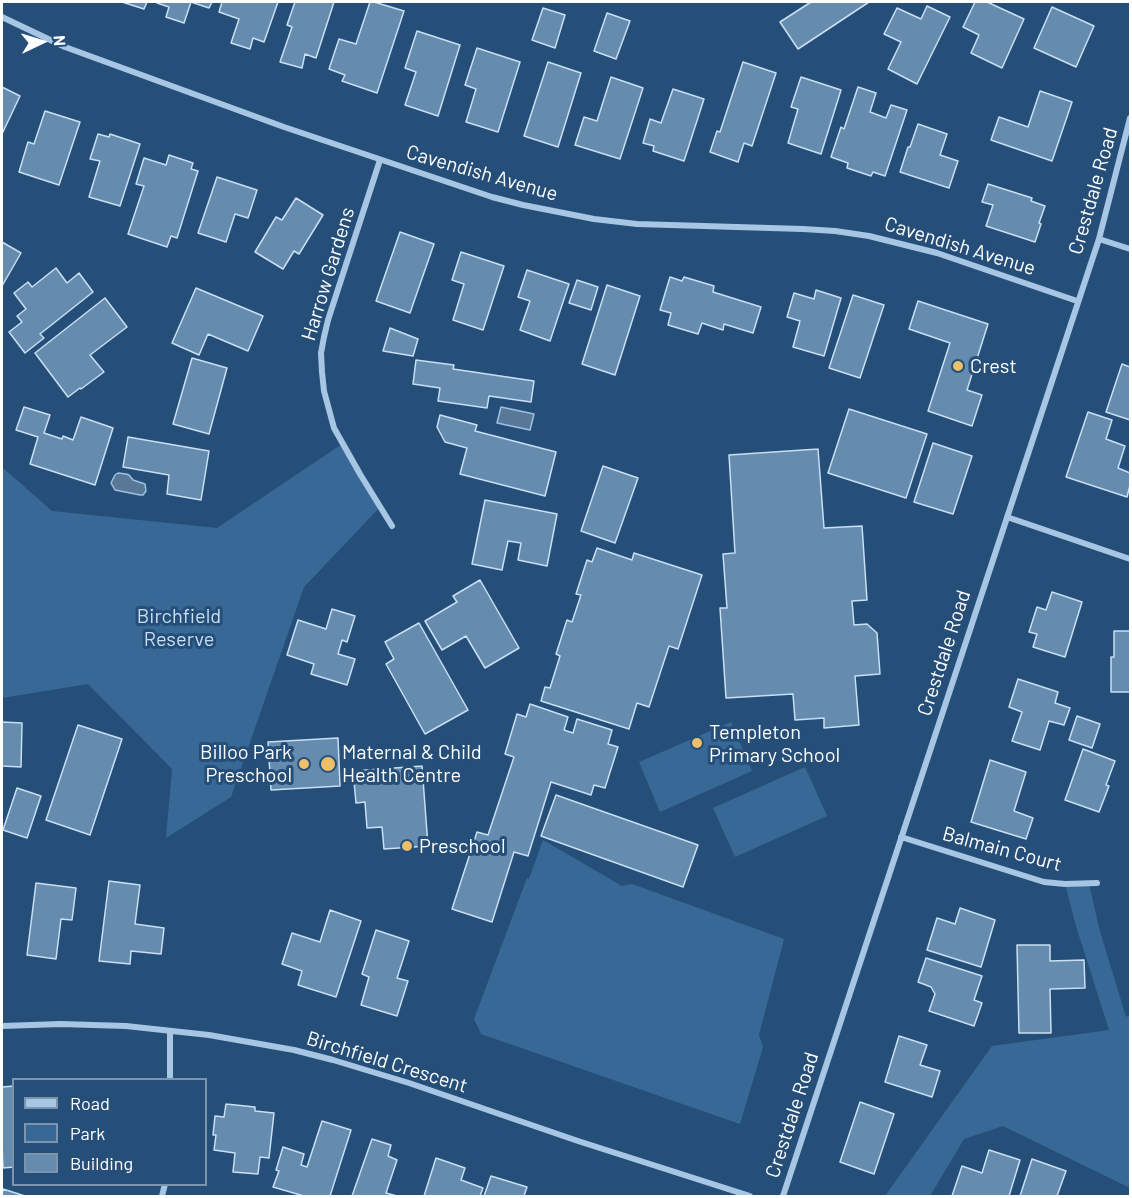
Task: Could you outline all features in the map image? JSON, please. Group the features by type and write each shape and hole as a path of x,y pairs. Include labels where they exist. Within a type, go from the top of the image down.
{"street":[{"name":"Cavendish Avenue","path":"2,17 65,47 285,127 523,206 637,224 835,231 869,236 937,253 1077,302"},
{"name":"Crestdale Road","path":"783,1197 1099,239 1131,118"},
{"name":"Harrow Gardens","path":"380,160 328,320 321,363 324,391 334,428 392,526"},
{"path":"1099,239 1131,249"},
{"path":"1007,517 1131,559"},
{"name":"Balmain Court","path":"901,837 1044,882 1097,883"},
{"name":"Birchfield Crescent","path":"2,1026 94,1024 209,1035 333,1060 409,1083 750,1197"},
{"path":"170,1031 170,1078"}],"green space":[{"name":"Birchfield Reserve","path":"342,444 380,507 304,587 231,797 166,838 172,769 88,684 2,698 2,467 52,511 217,528"},
{"path":"731,722 752,771 660,812 639,762"},
{"path":"805,767 827,816 735,857 713,808"},
{"path":"543,840 622,886 632,884 784,939 759,1035 763,1047 740,1124 481,1034 474,1019"},
{"path":"1065,884 1089,884 1099,928 1126,1017 1130,1015 1130,1188 1003,1126 964,1139 930,1196 885,1196 992,1046 1109,1030"}],"shaded area":[{"path":"501,407 534,414 530,430 497,423"},
{"path":"118,473 129,475 133,480 145,484 146,491 143,495 115,490 111,483"}],"building":[{"path":"122,2 147,2 144,9"},
{"path":"158,2 191,2 184,23 166,17 169,7"},
{"path":"191,2 212,2 209,8"},
{"path":"222,2 278,2 264,42 253,38 250,49 231,43 239,19 219,12"},
{"path":"295,2 334,2 316,58 305,54 302,68 280,62 292,27 287,25"},
{"path":"370,2 404,11 377,93 342,81 345,75 329,69 339,39 356,44"},
{"path":"811,2 869,2 798,49 780,22"},
{"path":"975,2 987,2 1024,19 1002,68 971,53 979,35 963,27"},
{"path":"927,6 950,17 917,84 888,69 901,42 884,34 897,8 921,19"},
{"path":"1052,7 1094,26 1076,67 1034,48"},
{"path":"543,8 565,15 555,48 532,40"},
{"path":"607,13 630,21 616,59 594,51"},
{"path":"417,31 460,45 438,116 405,105 416,72 405,68"},
{"path":"477,48 520,62 498,132 466,122 476,89 465,85"},
{"path":"548,62 581,73 558,147 524,136"},
{"path":"743,62 776,73 752,146 744,143 738,162 710,152 717,131 720,132"},
{"path":"611,77 643,88 620,159 575,145 584,117 597,121"},
{"path":"801,77 841,90 821,154 788,143 798,109 791,107"},
{"path":"2,87 20,96 2,134"},
{"path":"858,87 876,93 870,112 886,118 891,105 907,110 885,176 873,172 871,176 847,168 848,163 831,157 841,127 844,129"},
{"path":"673,89 704,99 684,161 653,151 654,146 643,143 650,119 661,123"},
{"path":"1040,91 1072,102 1052,161 991,140 999,117 1028,127"},
{"path":"45,111 80,122 59,185 19,172 28,142 34,144"},
{"path":"918,124 947,134 940,155 958,161 949,188 900,172"},
{"path":"98,134 109,137 110,134 140,144 120,206 89,197 100,161 90,159"},
{"path":"169,155 193,163 191,169 198,171 177,238 171,236 167,247 128,234 144,186 136,184 144,158 166,165"},
{"path":"217,177 257,190 248,218 235,214 226,242 198,233"},
{"path":"988,184 1032,198 1031,201 1045,206 1035,242 986,226 993,205 982,202"},
{"path":"296,198 323,215 299,254 294,251 283,269 255,252 276,217 282,220"},
{"path":"400,232 434,244 410,313 376,301"},
{"path":"2,242 21,253 2,286"},
{"path":"461,252 504,266 483,330 453,320 464,284 452,280"},
{"path":"56,268 67,283 79,273 93,292 40,334 44,338 25,353 9,332 22,322 17,316 26,309 14,293 28,282 32,287"},
{"path":"527,270 569,284 550,341 520,330 530,301 518,297"},
{"path":"670,277 682,281 684,277 714,286 713,292 761,307 753,333 724,324 723,330 702,323 698,334 668,325 671,313 660,310"},
{"path":"577,280 598,287 591,310 569,303"},
{"path":"607,285 640,296 615,375 582,364"},
{"path":"196,288 263,316 248,351 208,334 199,355 172,343"},
{"path":"816,290 841,298 824,356 793,347 800,321 787,317 794,293 814,299"},
{"path":"853,295 884,305 860,378 829,368"},
{"path":"105,298 127,327 90,355 104,372 68,397 35,353"},
{"name":"Crest","path":"918,301 988,324 967,390 982,395 972,426 928,411 950,343 909,329"},
{"path":"390,328 418,339 413,356 383,351"},
{"path":"192,358 227,368 209,434 173,424"},
{"path":"416,360 454,365 453,369 534,381 531,402 489,396 487,408 438,401 440,388 413,384"},
{"path":"1122,364 1130,367 1130,420 1106,412"},
{"path":"24,407 50,415 44,433 62,439 63,436 73,440 81,417 113,428 95,485 30,464 38,437 16,430"},
{"path":"849,409 927,434 906,498 828,473"},
{"path":"1088,412 1112,420 1106,439 1125,446 1118,468 1130,473 1127,497 1066,477"},
{"path":"440,415 477,425 475,431 556,452 545,496 460,474 467,448 445,442 437,427"},
{"path":"128,437 209,451 201,500 167,494 169,475 123,467"},
{"path":"933,443 972,456 953,514 914,502"},
{"path":"818,449 824,528 862,526 867,600 852,601 854,625 867,624 877,633 880,674 855,676 859,725 824,728 824,718 795,720 793,694 726,698 720,608 727,608 723,554 735,553 729,455"},
{"path":"603,466 638,478 615,543 581,531"},
{"path":"485,500 557,514 547,566 518,560 521,543 508,541 502,570 472,564"},
{"path":"597,548 632,560 634,553 702,575 678,649 669,646 649,707 637,703 629,729 541,701 545,687 550,688 560,656 556,654 567,620 572,622 581,595 576,594 587,560 592,562"},
{"path":"480,580 519,648 485,668 466,636 442,650 425,621 457,602 453,596"},
{"path":"1052,592 1082,602 1065,657 1033,647 1037,634 1029,632 1037,607 1046,610"},
{"path":"332,609 355,616 347,642 342,640 338,654 355,659 347,685 311,674 314,664 287,655 298,620 326,629"},
{"path":"419,623 468,710 425,734 386,664 394,659 385,642"},
{"path":"1114,631 1130,631 1130,692 1111,692"},
{"path":"1018,679 1058,692 1055,703 1070,708 1064,725 1049,721 1040,750 1012,741 1022,712 1009,707"},
{"path":"530,704 568,717 564,730 573,733 577,719 612,730 608,744 618,747 605,788 594,785 591,795 551,782 528,856 514,852 492,922 452,909 477,832 488,835 514,757 505,754 517,714 526,717"},
{"path":"1077,716 1100,724 1092,748 1069,740"},
{"path":"2,722 22,723 21,767 2,766"},
{"path":"78,725 122,739 90,835 46,820"},
{"name":"Billoo Park Preschool","path":"338,738 340,786 271,790 268,742"},
{"path":"1083,749 1115,761 1099,812 1065,800"},
{"path":"990,760 1026,772 1014,811 1033,818 1026,839 971,822"},
{"path":"422,766 428,846 384,849 382,827 367,828 365,802 356,803 353,771"},
{"path":"17,788 41,796 27,838 3,830"},
{"path":"556,795 698,845 683,887 541,836"},
{"path":"109,881 140,885 135,924 164,928 161,954 131,951 130,964 99,961"},
{"path":"36,883 76,888 72,920 61,919 56,959 27,955"},
{"path":"960,908 995,920 981,967 927,950 937,918 955,924"},
{"path":"330,910 361,921 336,997 298,985 302,971 282,964 292,933 320,942"},
{"path":"376,930 409,941 397,978 408,981 397,1016 361,1005 369,977 362,974"},
{"path":"1017,945 1050,945 1050,961 1084,960 1085,988 1050,989 1051,1033 1019,1033"},
{"path":"926,958 982,976 974,1000 982,1003 974,1026 929,1011 935,994 931,987 918,982"},
{"path":"899,1036 927,1045 920,1065 940,1071 932,1097 885,1082"},
{"path":"12,1086 12,1167 3,1168 2,1144 2,1087"},
{"path":"860,1102 894,1114 874,1174 840,1162"},
{"path":"226,1104 255,1107 255,1111 274,1113 269,1158 260,1157 258,1174 233,1172 235,1153 214,1150 215,1116 224,1117"},
{"path":"322,1121 351,1130 330,1196 304,1196 273,1187 279,1171 276,1170 283,1147 304,1154 301,1165 307,1167"},
{"path":"372,1139 391,1145 388,1156 397,1160 386,1193 397,1196 352,1196"},
{"path":"989,1150 1020,1160 1009,1196 952,1196 962,1166 982,1173"},
{"path":"436,1158 465,1168 461,1180 483,1188 480,1196 424,1196"},
{"path":"1032,1159 1066,1171 1057,1196 1020,1196"},
{"path":"491,1176 527,1187 524,1196 484,1196"},
{"path":"3,1189 25,1196 2,1196"}],"place":[{"name":"Crest","path":"958,366"},
{"name":"Templeton Primary School","path":"697,743"},
{"name":"Billoo Park Preschool","path":"304,764"},
{"name":"Maternal & Child Health Centre","path":"328,764"},
{"name":"Preschool","path":"407,846"}]}
